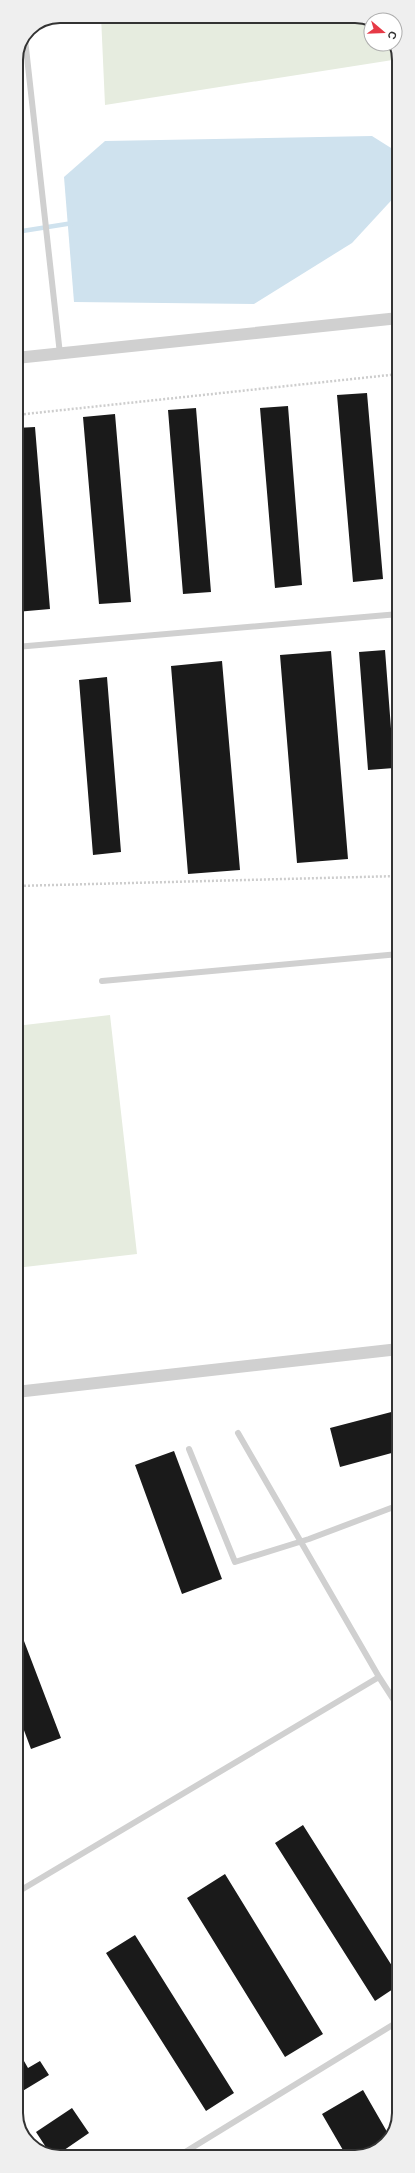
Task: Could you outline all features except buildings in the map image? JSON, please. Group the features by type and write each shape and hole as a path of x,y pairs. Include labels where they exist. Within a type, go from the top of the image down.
{"street":[{"path":"23,357 392,319"},
{"path":"23,1391 392,1350"}],"lane":[{"path":"26,47 60,354"},
{"path":"23,646 392,615"},
{"path":"102,981 392,955"},
{"path":"238,1433 392,1697"},
{"path":"189,1449 235,1562 301,1541 392,1508"},
{"path":"23,1889 379,1677"},
{"path":"188,2150 392,2025"}],"path":[{"path":"23,414 392,375"},
{"path":"23,886 392,876"}],"shaded area":[{"path":"101,23 358,23 363,24 363,52 391,52 392,60 105,105"},
{"path":"110,1015 137,1254 23,1267 23,1025"}],"water":[{"path":"372,136 392,149 392,200 352,243 254,304 74,302 64,177 105,141"}],"waterway":[{"path":"23,231 73,223"}]}
